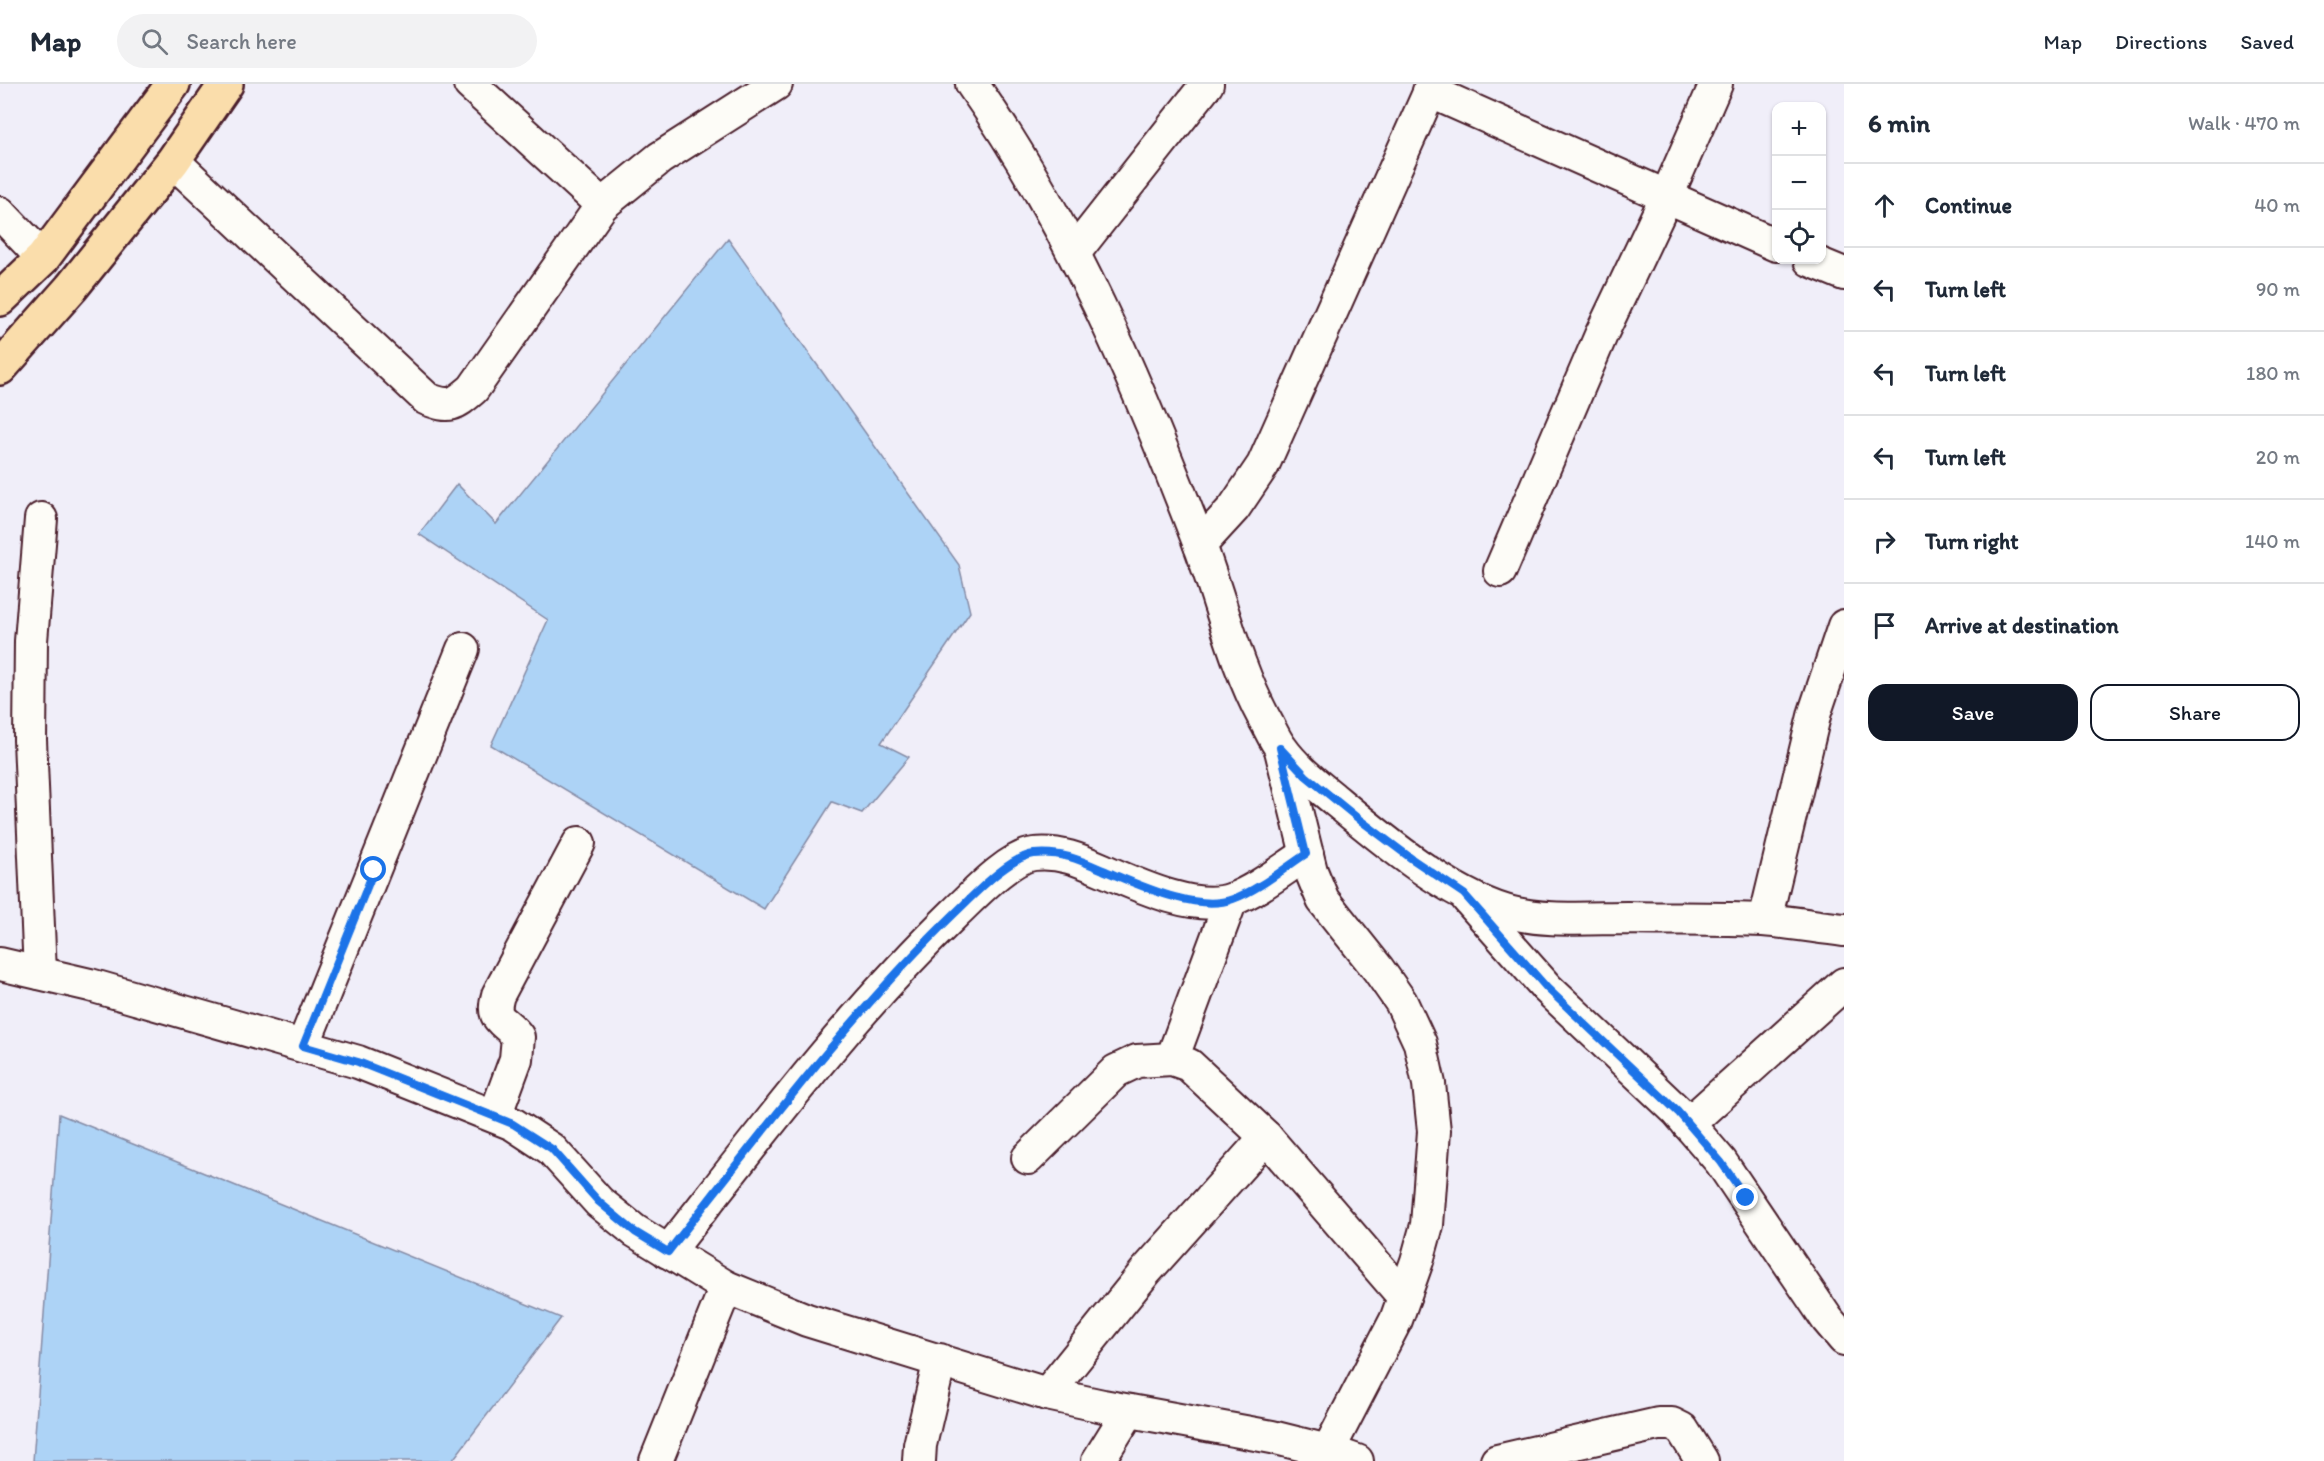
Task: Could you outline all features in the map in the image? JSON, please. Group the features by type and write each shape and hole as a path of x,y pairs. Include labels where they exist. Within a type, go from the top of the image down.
{"main road":[{"path":"0,299 43,258 173,84"},
{"path":"0,368 71,288 173,161 226,84"}],"street":[{"path":"470,84 602,206"},
{"path":"173,161 427,399 442,405 456,404 472,389 602,206 660,158 776,84"},
{"path":"972,84 1029,174 1074,253 1130,373 1200,545 1251,695 1280,748 1306,776 1412,859 1464,894 1507,912 1545,917 1765,920 1844,930"},
{"path":"1074,253 1207,84"},
{"path":"1500,571 1601,334 1666,198 1716,84"},
{"path":"1200,545 1234,508 1263,465 1431,88 1666,198 1772,243"},
{"path":"0,213 43,258"},
{"path":"1820,264 1844,274"},
{"path":"40,973 30,740 31,641 41,519"},
{"path":"1765,920 1815,712 1844,626"},
{"path":"303,1046 463,649"},
{"path":"1280,748 1306,854 1323,900 1401,1002 1420,1042 1427,1073 1434,1131 1427,1225 1417,1261 1396,1320 1328,1451"},
{"path":"495,1116 516,1059 518,1037 512,1029 497,1018 495,1011 498,995 579,843"},
{"path":"668,1252 843,1030 911,956 985,884 1006,868 1031,855 1050,854 1072,857 1153,892 1210,902 1231,900 1248,892 1306,854"},
{"path":"1464,894 1547,988 1688,1124 1721,1162 1827,1319 1844,1339"},
{"path":"1173,1059 1231,900"},
{"path":"0,964 90,985 358,1062 495,1116 513,1124 552,1149 599,1202 635,1232 726,1287 807,1320 1047,1394 1272,1437 1357,1461"},
{"path":"1688,1124 1844,984"},
{"path":"1028,1158 1116,1071 1137,1061 1173,1059 1190,1065 1266,1137 1404,1297"},
{"path":"1047,1394 1146,1270 1266,1137"},
{"path":"656,1461 726,1287"},
{"path":"919,1461 920,1445 940,1360"},
{"path":"1098,1461 1129,1411"},
{"path":"1497,1461 1658,1424 1672,1424 1682,1429 1702,1461"}],"water":[{"path":"728,239 959,565 970,612 881,743 909,757 862,813 832,802 764,909 491,745 548,620 419,534 457,484 496,524"},
{"path":"59,1114 561,1318 452,1461 33,1461"}],"route":[{"path":"374,870 303,1046 358,1062 513,1124 552,1149 599,1202 635,1232 668,1252 843,1030 911,956 985,884 1006,868 1031,855 1050,854 1072,857 1153,892 1210,902 1231,900 1248,892 1306,854 1280,748 1306,776 1360,820 1464,894 1547,988 1678,1112 1721,1162 1746,1198"}]}
